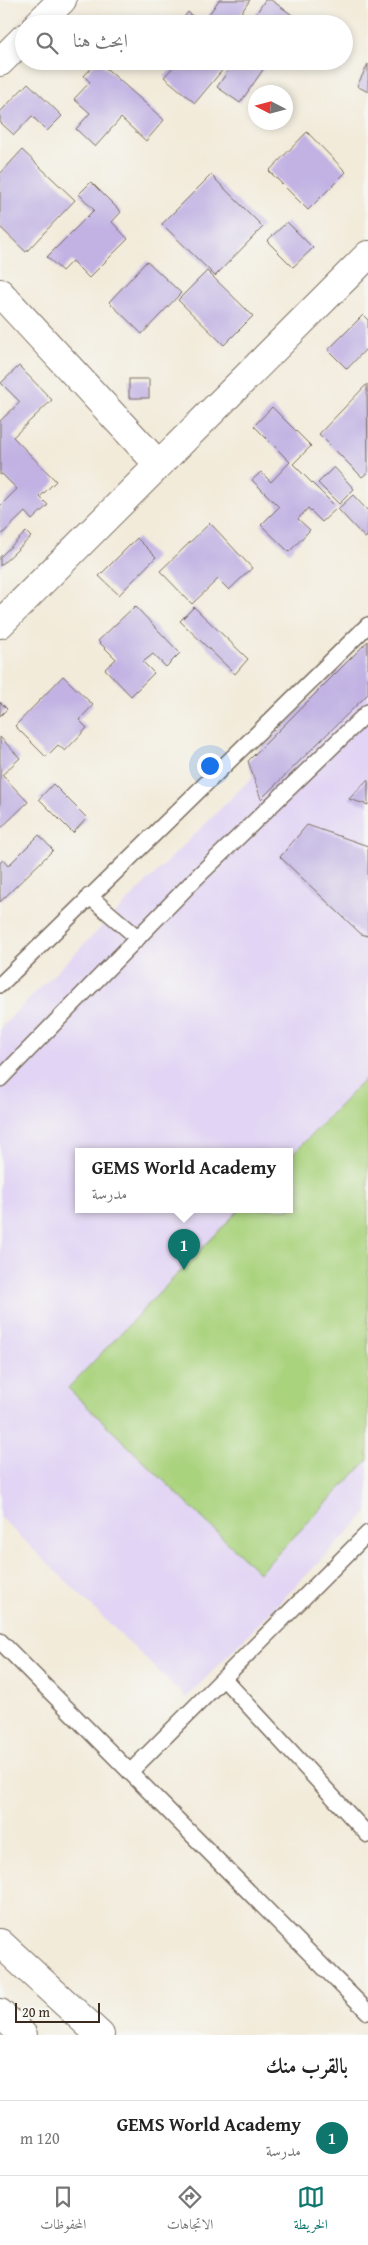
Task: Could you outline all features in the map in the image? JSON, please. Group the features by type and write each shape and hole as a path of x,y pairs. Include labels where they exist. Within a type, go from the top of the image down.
{"main road":[{"path":"47,15 62,0"},
{"path":"0,62 15,47"},
{"path":"0,624 368,255"},
{"path":"0,293 158,464"},
{"path":"0,1943 100,2035"},
{"path":"0,2012 23,2035"}],"lane":[{"path":"0,985 368,625"},
{"path":"0,1079 138,938 368,712"},
{"path":"90,896 138,938"},
{"path":"130,1772 368,1533"},
{"path":"0,1642 368,2012"},
{"path":"224,1679 368,1835"}],"shaded area":[{"path":"368,662 368,1512 186,1698 0,1517 0,1028"}],"green space":[{"path":"368,1076 368,1460 259,1573 68,1388 236,1213 293,1213 293,1154"}],"building":[{"path":"219,0 250,0 241,13 244,15 208,15"},
{"path":"265,0 271,0 292,15 255,15"},
{"path":"368,64 368,92 357,86"},
{"path":"90,70 108,70 164,120 146,141 121,118 95,147 76,129 90,113 74,99 90,82 84,76"},
{"path":"170,70 222,70 195,103 164,77"},
{"path":"229,70 263,70 252,85 248,85 248,91 240,103 217,87"},
{"path":"28,83 62,116 47,131 32,116 14,135 0,122 0,112"},
{"path":"307,132 346,172 308,210 269,171"},
{"path":"22,150 75,200 26,252 0,227 0,174"},
{"path":"211,175 263,227 215,276 162,224"},
{"path":"91,182 121,212 112,222 128,239 89,278 72,261 62,271 47,257 94,210 79,194"},
{"path":"287,222 313,248 293,267 267,241"},
{"path":"147,261 181,293 142,334 109,302"},
{"path":"207,271 253,316 224,345 178,300"},
{"path":"363,315 368,320 368,351 366,349 347,369 328,350"},
{"path":"19,366 52,400 13,437 56,481 40,497 48,505 32,520 25,512 0,536 0,506 17,489 2,474 0,475 0,421 20,402 1,383"},
{"path":"129,379 149,379 149,398 129,398"},
{"path":"367,384 368,472 362,477 319,434"},
{"path":"272,407 311,446 293,464 337,508 322,522 308,508 298,519 310,530 289,552 261,525 279,507 252,480 261,472 271,482 290,462 254,426"},
{"path":"334,467 354,489 339,504 318,483"},
{"path":"353,495 368,511 368,535 365,538 338,509"},
{"path":"210,523 252,568 229,590 218,579 192,604 160,571"},
{"path":"26,532 31,537 0,566 0,557"},
{"path":"137,538 156,557 119,595 99,576"},
{"path":"135,606 180,653 166,667 153,654 143,662 154,673 131,696 105,669 116,659 98,641"},
{"path":"194,607 248,659 235,674 180,621"},
{"path":"368,641 368,694 261,799 248,761"},
{"path":"63,676 93,705 79,720 87,728 65,751 58,745 46,757 15,726"},
{"path":"0,702 7,709 0,716"},
{"path":"0,737 20,758 2,775 28,802 0,829"},
{"path":"368,779 368,805 349,799"},
{"path":"53,784 87,818 73,833 39,799"},
{"path":"307,825 368,846 368,936 361,934 280,857"},
{"path":"39,835 53,850 0,902 0,863 3,860 8,866"}],"place":[{"name":"GEMS World Academy","path":"184,1270"}]}
